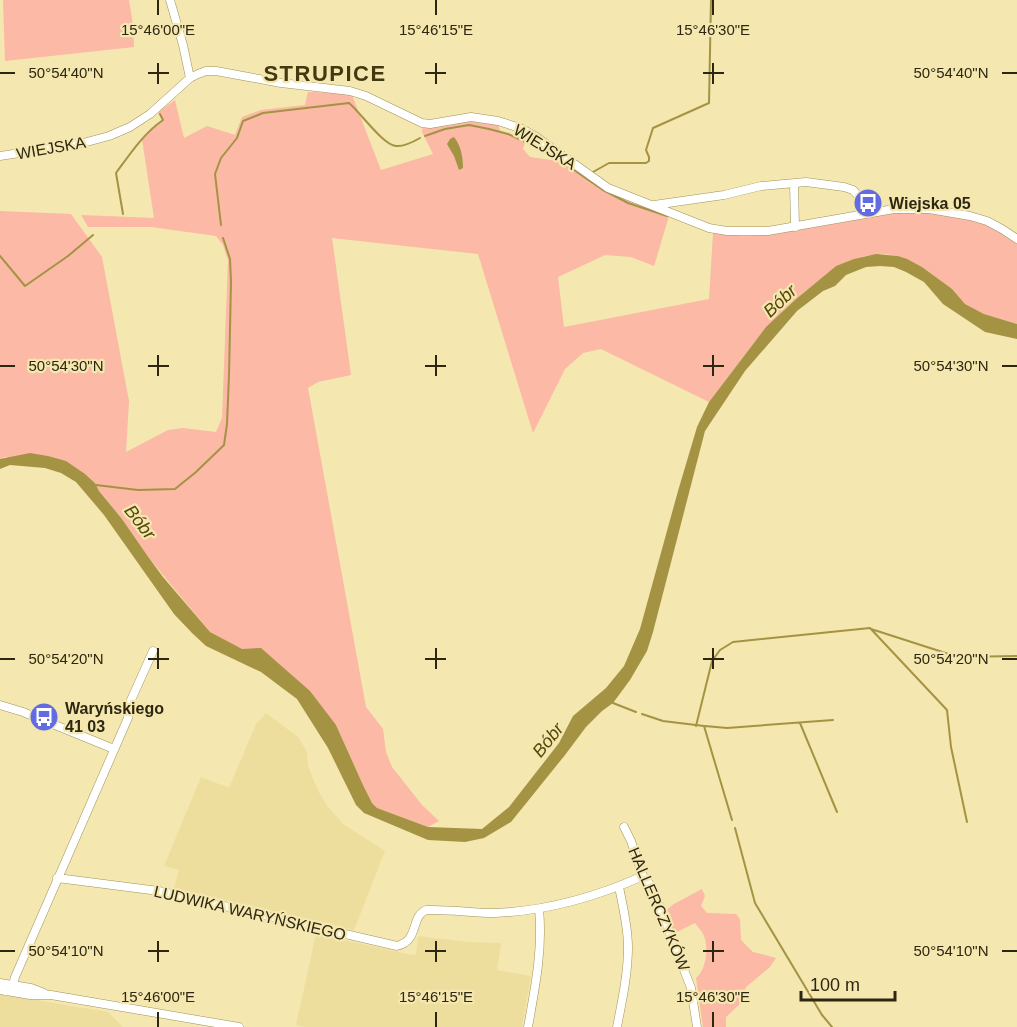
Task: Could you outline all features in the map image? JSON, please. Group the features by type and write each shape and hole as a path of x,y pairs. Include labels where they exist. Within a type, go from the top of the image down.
{"street":[{"path":"170,0 190,78"},
{"name":"WIEJSKA","path":"0,156 82,143 109,136 130,127 150,114 190,78 216,71 281,83 350,91 366,96 422,123 430,124 471,117 498,121 535,136 608,188 710,228 727,231 768,231 894,209 929,209 987,221 1017,239"},
{"name":"WIEJSKA","path":"652,205 724,195 761,186 806,182 853,190 861,199 865,214"},
{"path":"794,184 795,227"},
{"path":"3,990 13,985 57,878 128,718 127,709 153,651"},
{"path":"0,705 114,749"},
{"name":"HALLERCZYKÓW","path":"624,827 643,876 652,887 692,988 697,1027"},
{"path":"528,1027 539,954 541,932 539,909 619,887 643,876"},
{"name":"LUDWIKA WARYŃSKIEGO","path":"57,878 159,891 392,945 401,944 409,939 422,911 496,913 539,909"},
{"path":"617,1027 626,974 628,945 619,887"},
{"path":"0,983 31,988 51,995 239,1027"},
{"path":"3,990 30,995 51,995"}],"shaded area":[{"path":"3,0 129,0 134,47 5,61"},
{"path":"308,92 352,95 381,170 433,154 422,132 422,129 426,127 452,125 465,121 498,124 500,131 526,139 523,149 530,157 551,160 557,156 605,190 669,216 654,266 631,257 605,255 558,277 564,327 709,299 713,233 762,235 895,213 930,212 987,224 1017,243 1017,324 984,314 965,304 951,289 922,267 898,256 885,254 865,256 836,266 788,306 753,344 709,402 601,349 583,353 565,369 533,433 478,254 332,238 351,375 318,382 308,388 366,707 383,729 386,752 392,767 422,805 439,821 428,827 377,808 372,803 336,725 242,650 210,632 149,558 95,483 85,474 5,457 0,459 0,211 71,214 102,257 129,401 126,452 168,430 183,428 216,432 222,418 228,260 223,245 216,236 151,227 88,227 81,215 154,218 142,139 162,121 158,112 175,100 184,138 207,126 235,135 242,117 261,110 305,105"},
{"path":"454,137 462,156 463,168 459,170 447,144"},
{"path":"876,254 907,259 952,289 965,304 984,314 1017,324 1017,339 985,332 943,304 924,282 894,267 866,267 846,275 835,286 823,291 797,311 745,371 705,431 653,632 647,651 630,680 613,703 586,727 511,822 484,838 465,842 428,840 364,813 356,805 328,748 297,699 261,672 206,646 192,633 174,614 104,515 76,482 61,473 45,468 10,465 0,469 0,459 30,453 66,461 85,474 95,483 163,577 210,632 242,649 261,648 310,691 336,725 363,785 377,808 428,827 482,829 509,807 559,743 573,716 606,688 624,666 640,629 697,427 709,402 766,327 795,300 836,266"},
{"path":"266,713 298,737 307,752 308,766 318,791 328,807 343,824 385,851 354,930 174,888 179,870 164,866 201,777 229,788 256,724"},
{"path":"702,889 705,896 701,906 707,913 736,914 740,919 741,940 753,952 776,958 770,967 746,987 741,1003 726,1017 726,1027 703,1027 696,978 706,958 706,941 703,934 695,923 673,934 665,911"},
{"path":"316,934 412,955 416,954 418,936 501,943 497,970 531,976 522,1027 305,1027 296,1025"},
{"path":"0,994 108,1012 123,1027 0,1027"}],"waterway":[{"path":"593,172 609,163 646,163 649,161 646,150 653,128 709,103 711,0"},
{"path":"221,225 215,174 221,158 237,138 243,121 263,113 349,103 378,134 391,144 402,146 420,138"},
{"path":"123,214 116,173 143,138 163,120 160,114"},
{"path":"425,136 445,129 469,125 489,129 508,134 555,156 584,177 586,176"},
{"path":"584,177 628,203 667,216"},
{"path":"0,256 25,286 93,235"},
{"path":"96,485 138,490 175,489 224,445 227,424 231,282 230,259 223,238"},
{"path":"696,726 712,661 720,650 733,642 870,628 947,710 951,747 967,822"},
{"path":"871,629 958,657 1017,656"},
{"path":"613,703 636,712"},
{"path":"642,714 663,721 704,726 732,820"},
{"path":"705,726 727,728 833,720"},
{"path":"800,723 837,812"},
{"path":"735,828 755,903 822,1015 832,1027"}],"place":[{"name":"Wiejska 05","path":"868,203"},
{"name":"Waryńskiego 41 03","path":"44,717"}],"district":[{"name":"STRUPICE","path":"325,73"}],"water label":[{"name":"Bóbr","path":"780,301"},
{"name":"Bóbr","path":"140,522"},
{"name":"Bóbr","path":"548,740"}]}
